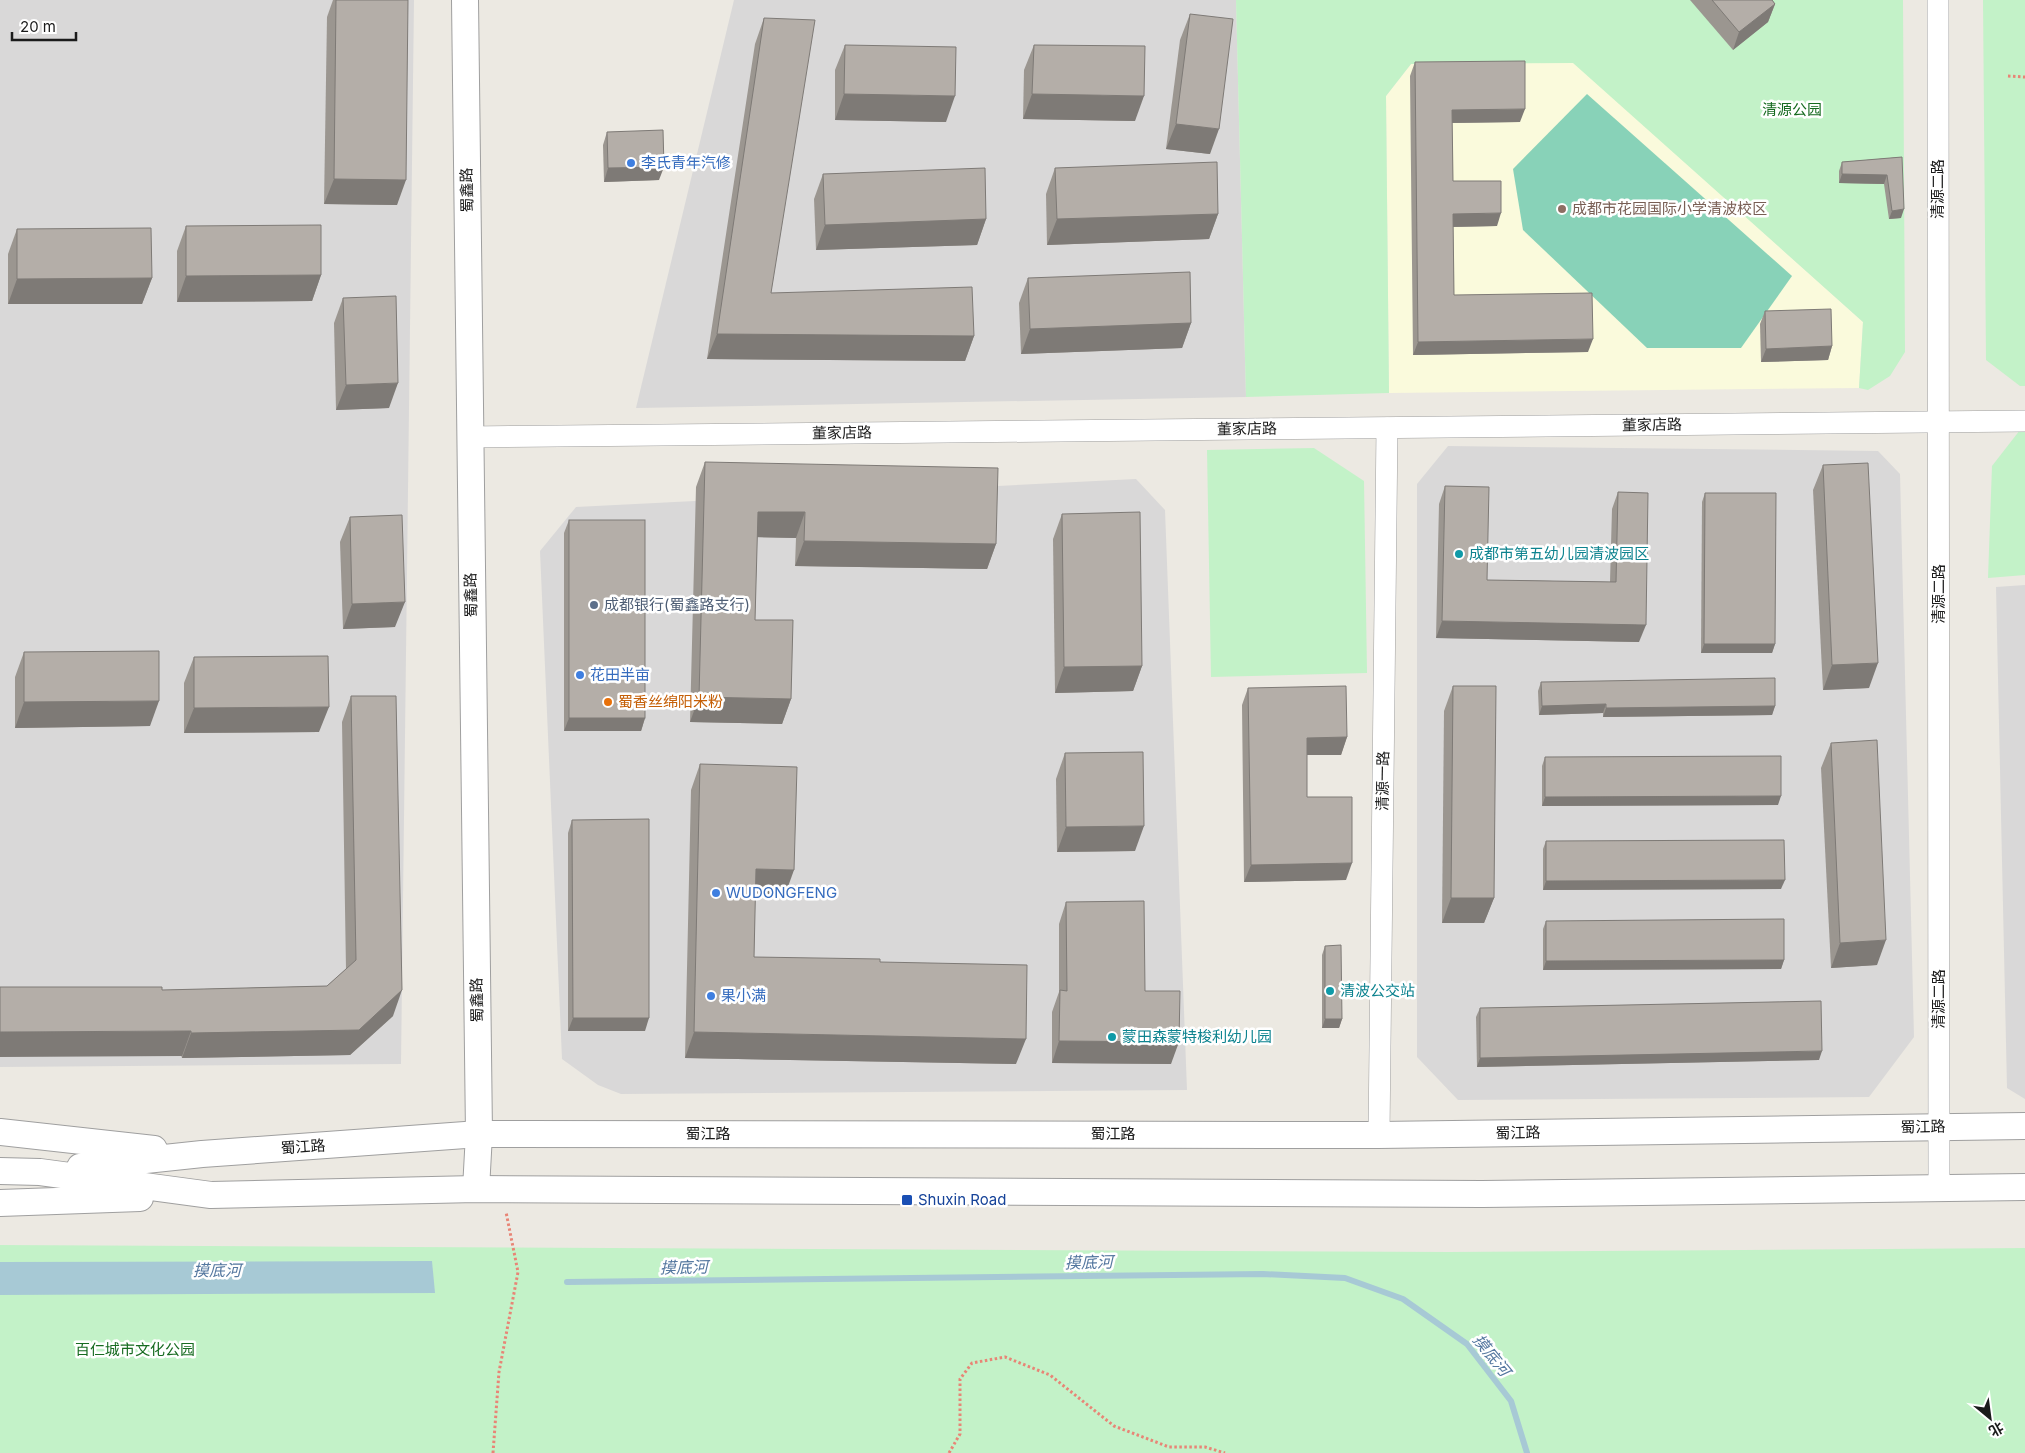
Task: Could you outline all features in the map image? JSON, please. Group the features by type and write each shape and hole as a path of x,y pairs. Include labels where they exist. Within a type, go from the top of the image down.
{"street":[{"name":"蜀鑫路","path":"465,0 479,1134 476,1189"},
{"name":"清源二路","path":"1938,0 1939,1188"},
{"name":"董家店路","path":"469,437 2025,422"},
{"name":"清源一路","path":"1379,1135 1387,428"},
{"name":"蜀江路","path":"40,1172 202,1154 479,1134 1379,1135 2025,1126"},
{"name":"蜀江路","path":"0,1132 202,1154"},
{"name":"蜀江路","path":"0,1171 40,1172 211,1195"},
{"name":"蜀江路","path":"0,1203 211,1195 476,1189 1482,1194 2025,1187"}],"path":[{"path":"2008,76 2025,76"},
{"path":"493,1453 499,1372 518,1272 502,1190"},
{"path":"948,1453 960,1434 960,1378 972,1363 1004,1357 1050,1375 1114,1426 1169,1447 1205,1447 1225,1453"}],"shaded area":[{"path":"0,0 414,0 401,1064 0,1067"},
{"path":"734,0 1236,0 1246,397 636,408"},
{"name":"成都市花园国际小学清波校区","path":"1573,62 1863,322 1859,388 1389,393 1386,96 1411,64"},
{"path":"1448,446 1878,451 1900,474 1914,1037 1869,1097 1458,1100 1417,1057 1417,484"},
{"path":"1136,479 1165,510 1187,1090 621,1094 598,1085 562,1059 540,551 576,507"},
{"path":"2025,585 2025,1099 2007,1088 1996,587"}],"green space":[{"name":"清源公园","path":"1236,0 1903,0 1905,352 1890,376 1868,390 1859,388 1863,322 1573,63 1411,64 1386,96 1389,393 1246,397"},
{"path":"1983,0 2025,0 2025,386 2020,386 1986,360"},
{"path":"1587,94 1792,276 1741,348 1647,348 1523,230 1513,169"},
{"path":"2020,430 2025,430 2025,575 1988,578 1992,466"},
{"path":"1314,448 1364,481 1367,673 1211,677 1207,450"},
{"name":"百仁城市文化公园","path":"0,1245 1449,1252 2025,1248 2025,1453 0,1453"}],"water":[{"path":"432,1261 435,1293 0,1295 0,1262"}],"building":[{"path":"336,0 408,0 406,180 334,179"},
{"path":"1712,0 1772,0 1775,4 1739,32"},
{"path":"1190,14 1233,19 1219,129 1176,124"},
{"path":"764,18 815,20 771,293 972,287 974,336 717,334"},
{"path":"845,45 956,47 955,96 844,94"},
{"path":"1034,45 1145,46 1144,96 1032,94"},
{"path":"1525,61 1525,109 1452,110 1453,181 1501,181 1501,213 1453,214 1454,295 1592,293 1593,339 1418,342 1415,62"},
{"path":"663,130 664,167 608,168 607,132"},
{"path":"1902,157 1904,209 1892,211 1887,175 1842,174 1842,162"},
{"path":"1217,162 1218,214 1057,219 1055,168"},
{"path":"985,168 986,219 825,225 823,174"},
{"path":"321,225 321,275 186,276 186,226"},
{"path":"151,228 152,278 17,279 17,229"},
{"path":"1190,272 1191,323 1030,329 1028,278"},
{"path":"396,296 398,383 346,385 343,298"},
{"path":"1831,309 1832,346 1766,349 1765,311"},
{"path":"705,462 998,468 996,544 804,541 805,512 758,512 755,620 793,620 791,699 699,697"},
{"path":"1868,463 1878,663 1832,665 1823,465"},
{"name":"成都市第五幼儿园清波园区","path":"1445,486 1489,487 1487,580 1616,582 1618,492 1648,493 1646,625 1442,621"},
{"path":"1705,493 1776,493 1775,644 1704,644"},
{"path":"1140,512 1142,666 1064,667 1062,514"},
{"path":"402,515 405,602 352,604 350,517"},
{"path":"569,520 645,520 645,718 569,718"},
{"path":"159,651 159,701 24,702 24,652"},
{"path":"328,656 329,707 194,708 194,657"},
{"path":"1775,678 1775,706 1606,708 1606,704 1542,706 1541,682"},
{"path":"1346,686 1347,737 1307,738 1307,797 1352,797 1352,863 1251,865 1248,688"},
{"path":"1453,686 1496,686 1494,898 1451,898"},
{"path":"351,696 396,696 402,990 359,1030 191,1033 191,1031 0,1032 0,987 162,987 162,990 327,986 356,960"},
{"path":"1877,740 1886,940 1840,943 1831,743"},
{"path":"1143,752 1144,826 1066,827 1065,753"},
{"path":"1781,756 1781,796 1545,797 1545,757"},
{"path":"700,764 797,767 794,870 756,869 754,957 880,959 880,962 1027,965 1026,1039 694,1032"},
{"path":"649,819 649,1018 573,1018 572,820"},
{"path":"1784,840 1785,880 1546,881 1546,841"},
{"path":"1144,901 1145,991 1180,991 1179,1042 1059,1041 1060,990 1067,991 1066,902"},
{"path":"1784,919 1784,960 1546,961 1546,921"},
{"name":"清波公交站","path":"1341,945 1342,1019 1325,1019 1325,946"},
{"path":"1821,1001 1822,1051 1480,1058 1480,1008"}],"waterway":[{"name":"摸底河","path":"567,1282 1263,1274 1345,1278 1403,1299 1467,1344 1511,1401 1527,1453"}],"place":[{"name":"李氏青年汽修","path":"631,163"},
{"name":"成都市花园国际小学清波校区","path":"1562,209"},
{"name":"成都市第五幼儿园清波园区","path":"1459,554"},
{"name":"成都银行(蜀鑫路支行)","path":"594,605"},
{"name":"花田半亩","path":"580,675"},
{"name":"蜀香丝绵阳米粉","path":"608,702"},
{"name":"WUDONGFENG","path":"716,893"},
{"name":"清波公交站","path":"1330,991"},
{"name":"果小满","path":"711,996"},
{"name":"蒙田森蒙特梭利幼儿园","path":"1112,1037"},
{"name":"Shuxin Road","path":"907,1200"}]}
